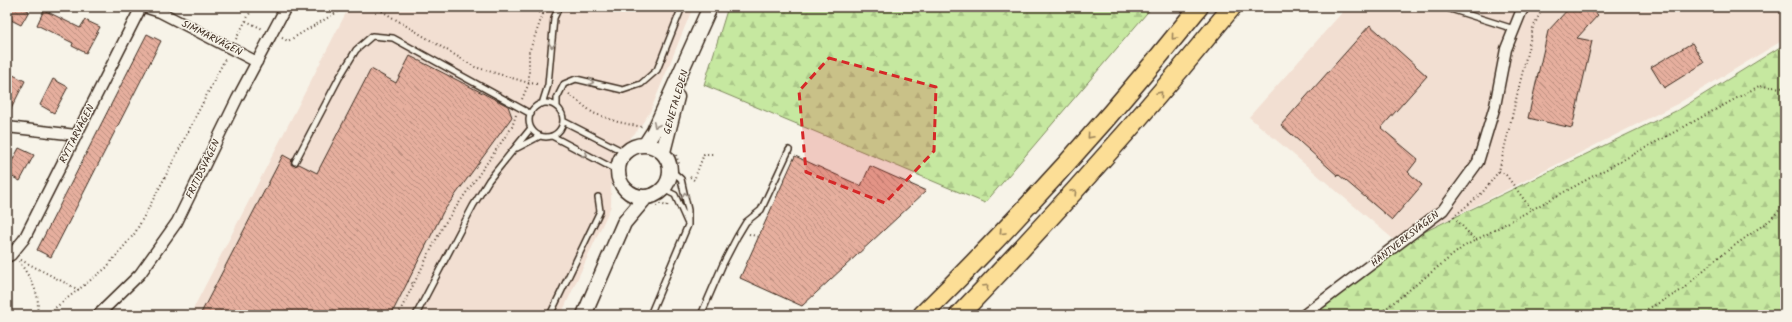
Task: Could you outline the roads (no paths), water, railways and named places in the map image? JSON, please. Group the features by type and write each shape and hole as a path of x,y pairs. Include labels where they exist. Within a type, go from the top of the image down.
{"highway":[{"path":"922,315 1062,168 1199,7"},
{"path":"959,315 1084,182 1147,110 1232,7"}],"main road":[{"name":"GENETALEDEN","path":"663,152 660,133 690,52 710,7"},
{"name":"GENETALEDEN","path":"645,145 660,133"},
{"path":"624,224 650,202 655,195 669,192 671,170 663,152 654,147 645,145 634,147 626,153 620,161 618,171 620,181 626,189 650,202"},
{"path":"584,315 624,224 626,189"}],"street":[{"name":"SIMMARVÄGEN","path":"142,7 160,12 258,62"},
{"name":"RYTTARVÄGEN","path":"7,257 11,255 24,239 142,7"},
{"name":"FRITIDSVÄGEN","path":"98,315 140,274 177,222 237,100 286,7"},
{"name":"HANTVERKSVÄGEN","path":"1304,315 1443,210 1478,162 1495,106 1506,49 1521,12 1525,7"},
{"path":"7,127 76,135"}],"lane":[{"path":"542,104 548,85 554,18 559,7"},
{"path":"557,107 557,98 564,84 576,79 622,90 641,84 657,70 682,7"},
{"path":"1444,7 1514,29"},
{"path":"295,162 338,78 356,50 372,36 393,38 531,114"},
{"path":"540,136 531,128 531,114 538,106 548,103 557,107 563,116 560,130 552,136"},
{"path":"563,121 626,153"},
{"path":"416,315 473,206 489,180 516,149 531,128"},
{"path":"516,149 540,136 552,136 618,171"},
{"path":"701,315 723,264 737,237 746,222 761,210 789,150"},
{"path":"650,315 688,225 688,210 682,183 671,170"},
{"path":"669,192 688,225"},
{"path":"550,315 600,211 598,197"}]}
